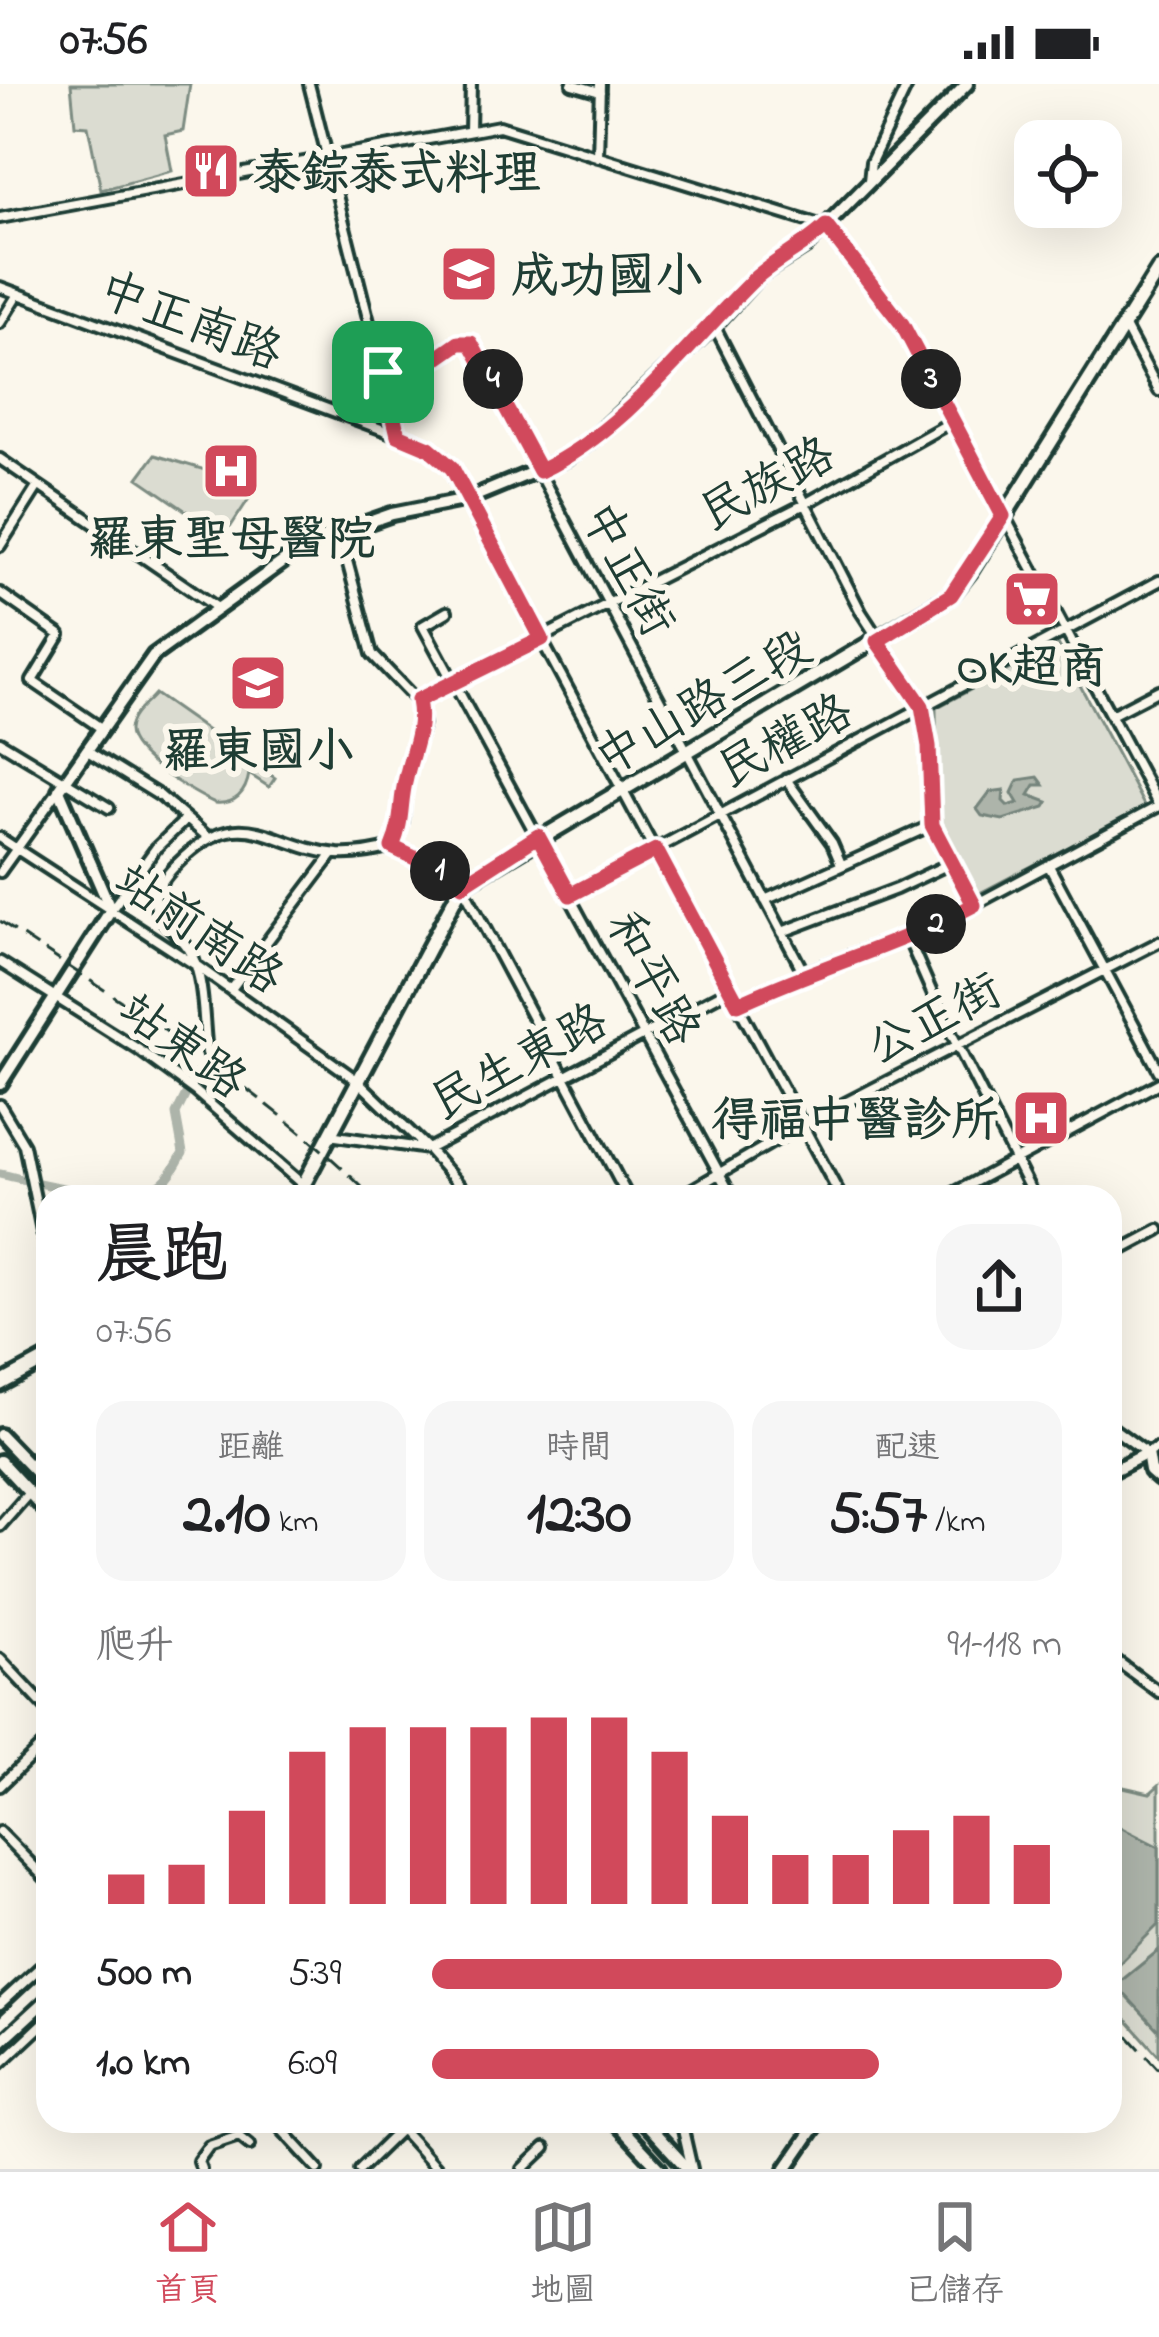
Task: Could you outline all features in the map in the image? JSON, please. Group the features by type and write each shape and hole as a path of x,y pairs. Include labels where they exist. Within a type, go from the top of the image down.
{"main road":[{"name":"中山路三段","path":"303,1185 462,885 951,595 1159,269"},
{"path":"0,1384 36,1364"}],"street":[{"path":"309,84 398,435"},
{"path":"470,130 472,84"},
{"path":"572,84 600,88 598,158"},
{"path":"869,181 871,162 908,84"},
{"path":"0,872 154,655 309,543 392,514 468,499 567,458 714,325 759,275 807,245 967,84"},
{"path":"0,218 499,127 826,226 902,324 1159,806 974,905 738,1004"},
{"name":"中正南路","path":"0,287 398,435 444,458 834,1185"},
{"path":"1145,291 1159,300"},
{"path":"0,323 19,294"},
{"path":"714,325 877,641 922,706 929,746 932,825 974,905"},
{"path":"1124,325 1159,391"},
{"name":"中正街","path":"383,372 439,357 459,343 471,343 804,973"},
{"name":"民族路","path":"418,700 805,504 953,421"},
{"path":"0,459 219,608"},
{"path":"0,546 39,486"},
{"path":"339,530 371,654 418,700 423,724 404,782 403,821 392,847"},
{"path":"1156,583 1159,597"},
{"name":"民權路","path":"570,895 1156,583"},
{"path":"0,593 60,635 32,681 101,728"},
{"name":"和平路","path":"448,612 423,626 726,1185"},
{"path":"1111,715 1159,690"},
{"path":"0,742 62,785 109,808"},
{"path":"86,750 160,796 209,838"},
{"path":"786,779 832,843 841,864"},
{"path":"62,785 111,910"},
{"path":"0,1084 111,910 155,848 186,819"},
{"path":"766,900 932,825"},
{"path":"207,1053 197,966 188,946 156,911 154,898 172,869 209,838 255,831 333,854 366,854 392,847 462,885 622,1185"},
{"name":"站前南路","path":"0,838 231,989 358,1081 460,1185"},
{"path":"231,989 333,854"},
{"path":"782,932 951,863"},
{"path":"1049,866 1159,1070"},
{"path":"908,936 1028,1185"},
{"name":"公正街","path":"701,1185 802,1125 1159,942"},
{"name":"站東路","path":"0,962 176,1077 293,1185"},
{"name":"民生東路","path":"329,1135 428,1149 730,989"},
{"path":"968,1185 1159,1083"},
{"path":"0,1105 18,1132 36,1199"},
{"path":"1122,1250 1159,1230"},
{"path":"1122,1433 1153,1450 1159,1463"},
{"path":"0,1436 36,1472"},
{"path":"1122,1466 1153,1450"},
{"path":"1153,1450 1150,1471 1159,1479"},
{"path":"0,1461 36,1500"},
{"path":"0,1526 29,1492"},
{"path":"0,1659 36,1697"},
{"path":"1122,1665 1159,1692"},
{"path":"0,1786 36,1752"},
{"path":"0,1832 36,1869"},
{"path":"0,2004 36,1971"},
{"path":"0,2024 36,1990"},
{"path":"0,2042 36,2009"},
{"path":"0,2064 36,2030"},
{"path":"285,2133 318,2169"},
{"path":"360,2169 394,2133"},
{"path":"409,2133 436,2169"},
{"path":"626,2133 660,2169"},
{"path":"655,2133 690,2169"},
{"path":"683,2133 690,2169"},
{"path":"786,2169 811,2133"},
{"path":"201,2169 198,2161 209,2146 239,2136 250,2145"},
{"path":"523,2169 545,2148"}],"shaded area":[{"path":"71,84 190,84 183,131 165,135 172,171 101,190 88,126 75,125"},
{"path":"155,455 212,472 250,497 224,537 138,478"},
{"path":"1058,644 1145,807 972,897 937,824 936,708"},
{"path":"155,694 275,778 269,787 249,774 238,796 215,803 150,762 129,730 136,714"},
{"path":"1038,777 1044,785 1035,785 1029,795 1048,802 1045,807 1003,820 982,816 977,809 990,792 1004,790 1003,801 1008,806 1018,803 1012,793 1018,780"},
{"path":"1159,1785 1159,2056 1122,2014 1122,1787 1150,1793"},
{"path":"1122,1828 1159,1847 1159,1924 1122,1961"},
{"path":"1159,1950 1159,2031 1122,1991 1122,1980"}],"waterway":[{"path":"158,1185 183,1153 176,1114 196,1074"},
{"path":"0,1174 50,1185"}],"railway":[{"path":"0,921 240,1084 359,1185"},
{"path":"1122,2029 1159,2070"}],"place":[{"name":"泰錝泰式料理","path":"211,171"},
{"name":"成功國小","path":"469,274"},
{"name":"羅東聖母醫院","path":"231,471"},
{"name":"OK超商","path":"1032,599"},
{"name":"羅東國小","path":"258,683"},
{"name":"得福中醫診所","path":"1041,1118"}],"route":[{"path":"826,226 902,324 1003,516 951,595 877,641 922,706 929,746 932,825 974,905 738,1004 656,850 570,895 538,836 462,885 392,847 403,821 404,782 423,724 418,700 542,639 452,468 429,448 398,435 383,372 439,357 459,343 471,343 540,471 594,438 714,325 748,285 807,245 826,226"}]}
